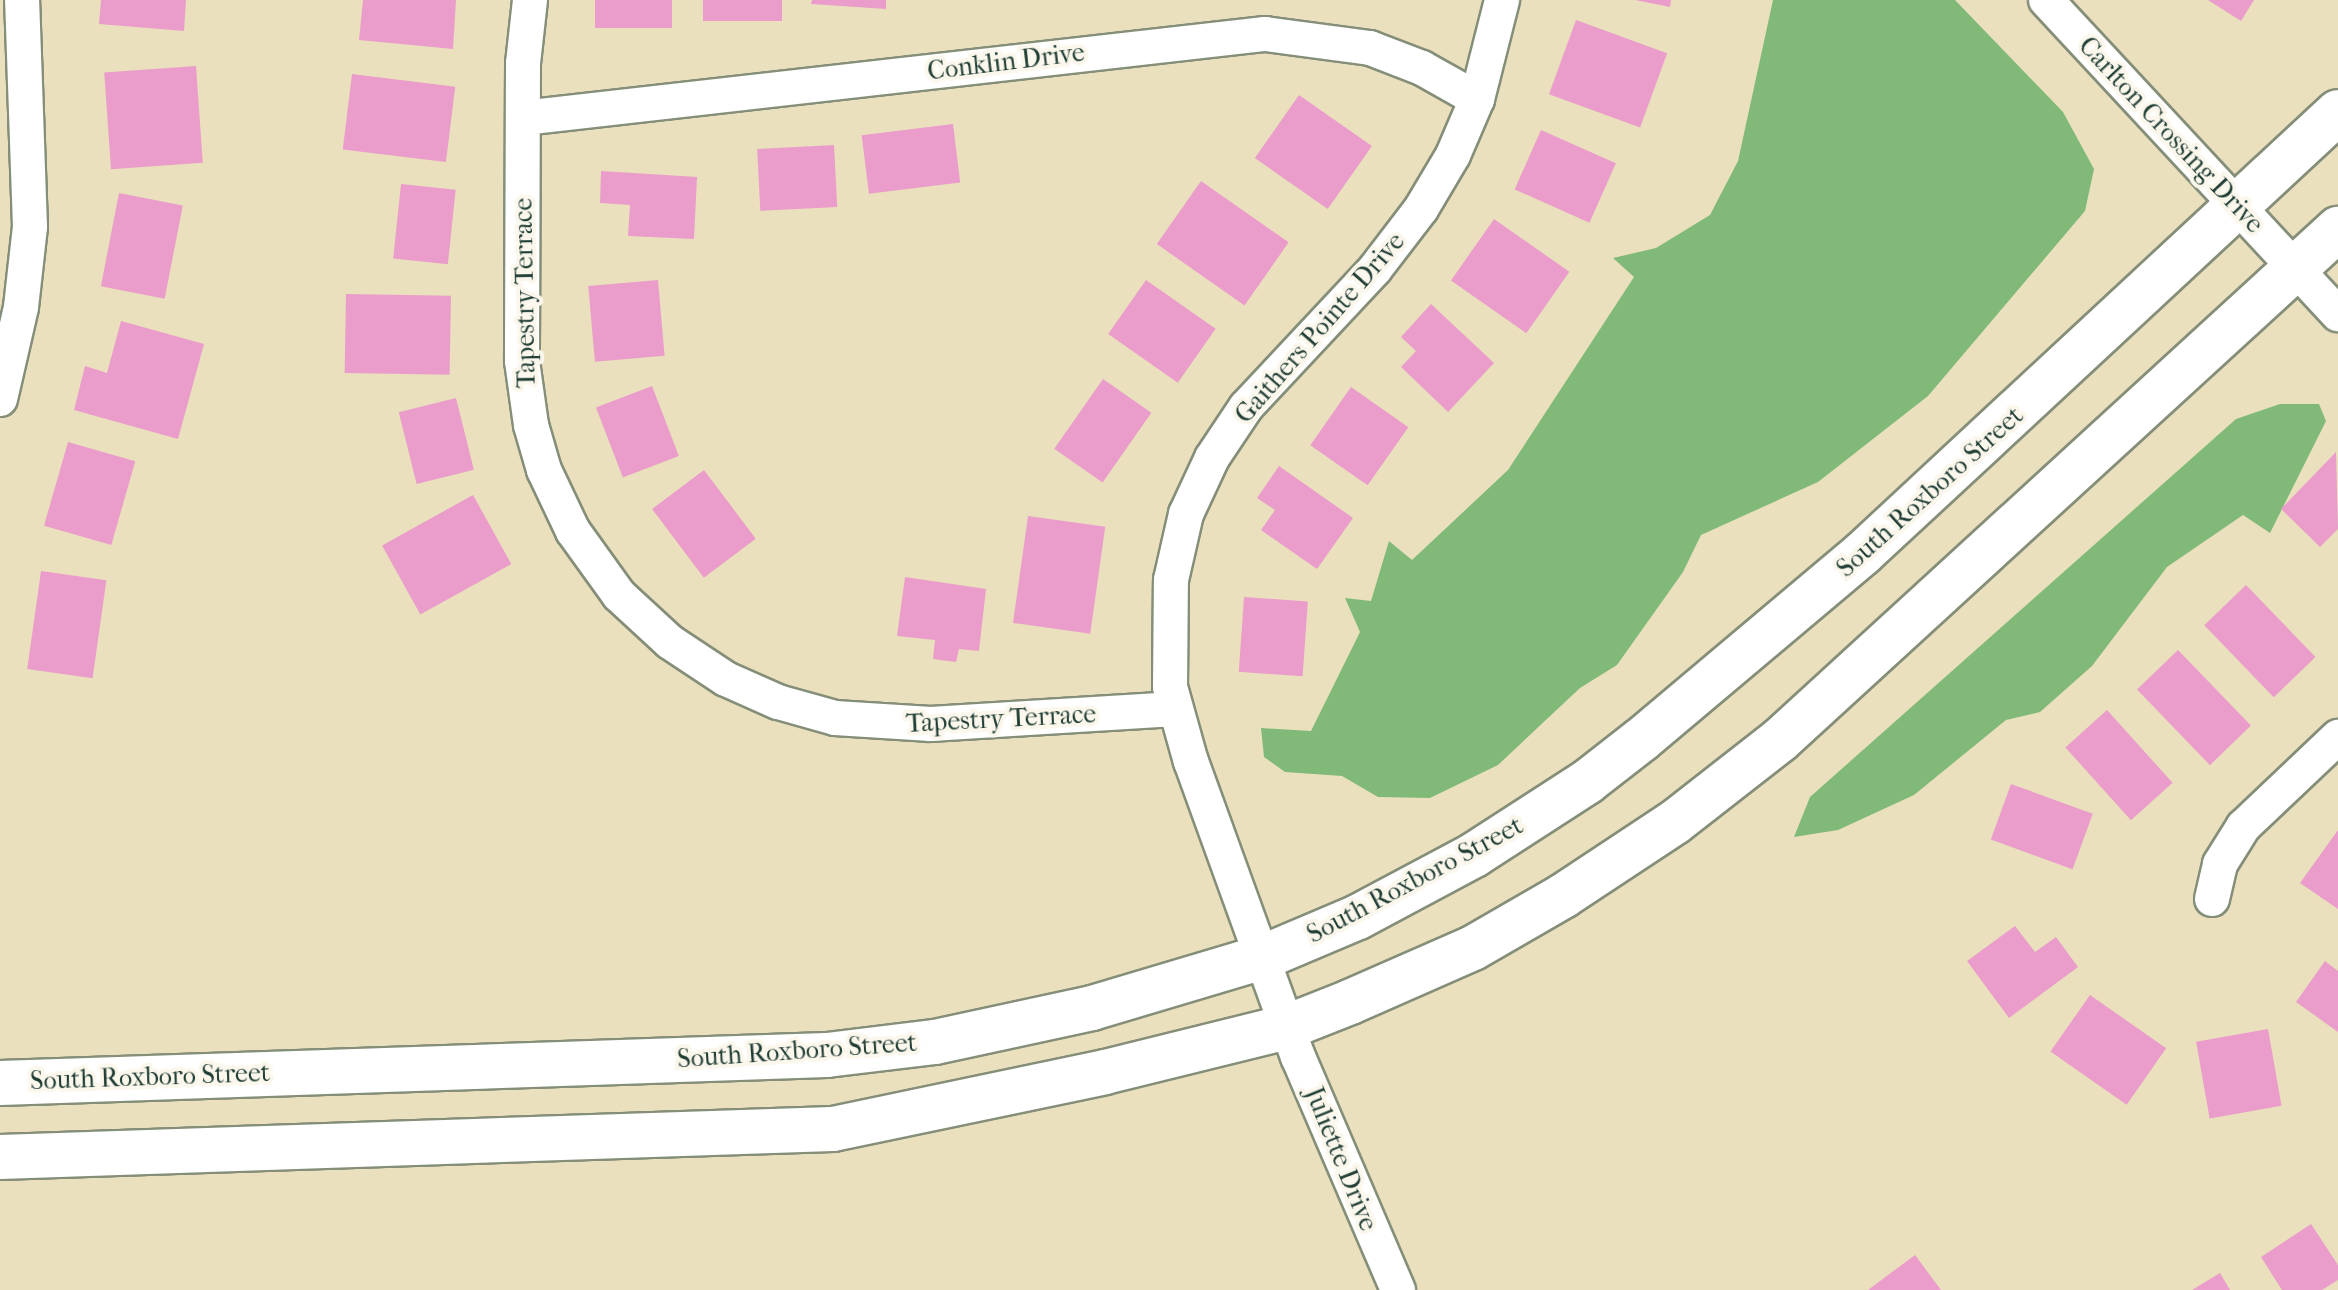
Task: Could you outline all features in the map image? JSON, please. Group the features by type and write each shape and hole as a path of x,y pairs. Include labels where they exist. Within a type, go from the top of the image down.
{"street":[{"path":"0,399 21,307 30,227 22,0"},
{"name":"Tapestry Terrace","path":"530,0 523,118 522,361 531,425 544,470 573,531 619,595 670,642 726,679 778,702 835,718 931,724 1175,709"},
{"name":"Gaithers Pointe Drive","path":"1287,1027 1266,956 1175,709 1167,634 1171,580 1186,514 1212,458 1246,407 1375,269 1421,209 1477,99 1502,0"},
{"name":"Carlton Crossing Drive","path":"2046,0 2338,314"},
{"name":"Conklin Drive","path":"523,118 1265,34 1370,48 1422,68 1477,99"},
{"name":"South Roxboro Street","path":"0,1083 827,1055 935,1042 1092,1008 1266,956 1358,917 1474,855 1587,782 1863,553 2239,209 2338,112"},
{"path":"0,1157 833,1129 1287,1027 1473,948 1675,822 1792,730 2338,229"},
{"path":"2212,899 2220,864 2243,827 2338,737"},
{"name":"Juliette Drive","path":"1287,1027 1398,1290"}],"green space":[{"path":"1773,0 1955,0 2063,112 2094,169 2085,211 1928,396 1818,482 1701,535 1683,572 1617,665 1580,688 1498,765 1430,798 1378,797 1342,776 1285,772 1264,757 1261,728 1311,731 1360,632 1345,598 1371,601 1389,541 1412,560 1508,470 1634,277 1613,258 1656,248 1710,215 1738,161"},
{"path":"2280,404 2319,404 2326,421 2270,533 2243,515 2167,567 2092,666 2040,712 2006,720 1914,795 1838,830 1794,837 1810,797 2236,419"}],"building":[{"path":"101,0 186,0 184,31 99,24"},
{"path":"363,0 456,0 453,49 359,40"},
{"path":"595,0 672,0 672,28 595,28"},
{"path":"703,0 782,0 782,21 703,21"},
{"path":"812,0 886,0 886,9 811,4"},
{"path":"1635,0 1671,0 1670,7"},
{"path":"2208,0 2254,0 2241,21"},
{"path":"1576,20 1667,53 1640,127 1549,94"},
{"path":"196,66 203,163 111,169 104,72"},
{"path":"352,74 455,87 446,162 343,149"},
{"path":"1299,95 1372,146 1328,209 1255,158"},
{"path":"953,124 960,183 869,194 862,135"},
{"path":"1541,130 1616,163 1589,223 1515,189"},
{"path":"834,145 837,207 760,211 757,149"},
{"path":"601,171 697,177 694,239 628,236 630,205 600,203"},
{"path":"1201,181 1289,242 1244,305 1157,244"},
{"path":"401,184 456,190 448,264 393,259"},
{"path":"119,193 183,205 165,299 101,286"},
{"path":"1494,219 1569,272 1526,333 1451,280"},
{"path":"658,280 665,356 595,362 588,286"},
{"path":"1146,280 1216,329 1178,383 1108,334"},
{"path":"346,294 451,296 450,375 345,373"},
{"path":"1431,304 1494,363 1448,412 1401,367 1416,351 1401,337"},
{"path":"121,321 204,344 178,439 74,410 85,366 107,373"},
{"path":"1103,379 1151,413 1103,482 1054,449"},
{"path":"652,386 679,456 623,478 596,408"},
{"path":"1351,387 1408,427 1368,485 1310,445"},
{"path":"456,398 474,470 417,484 399,412"},
{"path":"68,442 135,461 111,545 44,526"},
{"path":"2336,452 2338,529 2320,547 2281,509"},
{"path":"1279,466 1353,518 1317,569 1261,530 1275,510 1257,498"},
{"path":"704,470 756,539 704,578 652,509"},
{"path":"473,495 511,564 420,615 382,545"},
{"path":"1028,516 1105,527 1090,634 1013,623"},
{"path":"41,571 106,580 93,678 27,669"},
{"path":"905,577 986,589 979,651 959,649 956,662 933,659 935,640 897,636"},
{"path":"2246,585 2315,657 2274,697 2204,625"},
{"path":"1244,597 1308,601 1303,676 1239,672"},
{"path":"2178,650 2251,726 2210,765 2137,690"},
{"path":"2107,710 2173,783 2131,820 2065,747"},
{"path":"2011,784 2093,814 2073,869 1991,839"},
{"path":"2338,830 2338,909 2300,883"},
{"path":"2015,926 2035,952 2056,937 2078,967 2009,1018 1967,961"},
{"path":"2325,961 2338,971 2338,1032 2296,1002"},
{"path":"2090,995 2166,1048 2127,1105 2050,1052"},
{"path":"2268,1029 2282,1106 2210,1118 2196,1042"},
{"path":"2311,1224 2338,1265 2338,1280 2322,1290 2282,1290 2261,1257"},
{"path":"1915,1255 1941,1290 1868,1290"},
{"path":"2220,1273 2230,1290 2192,1290"}]}
